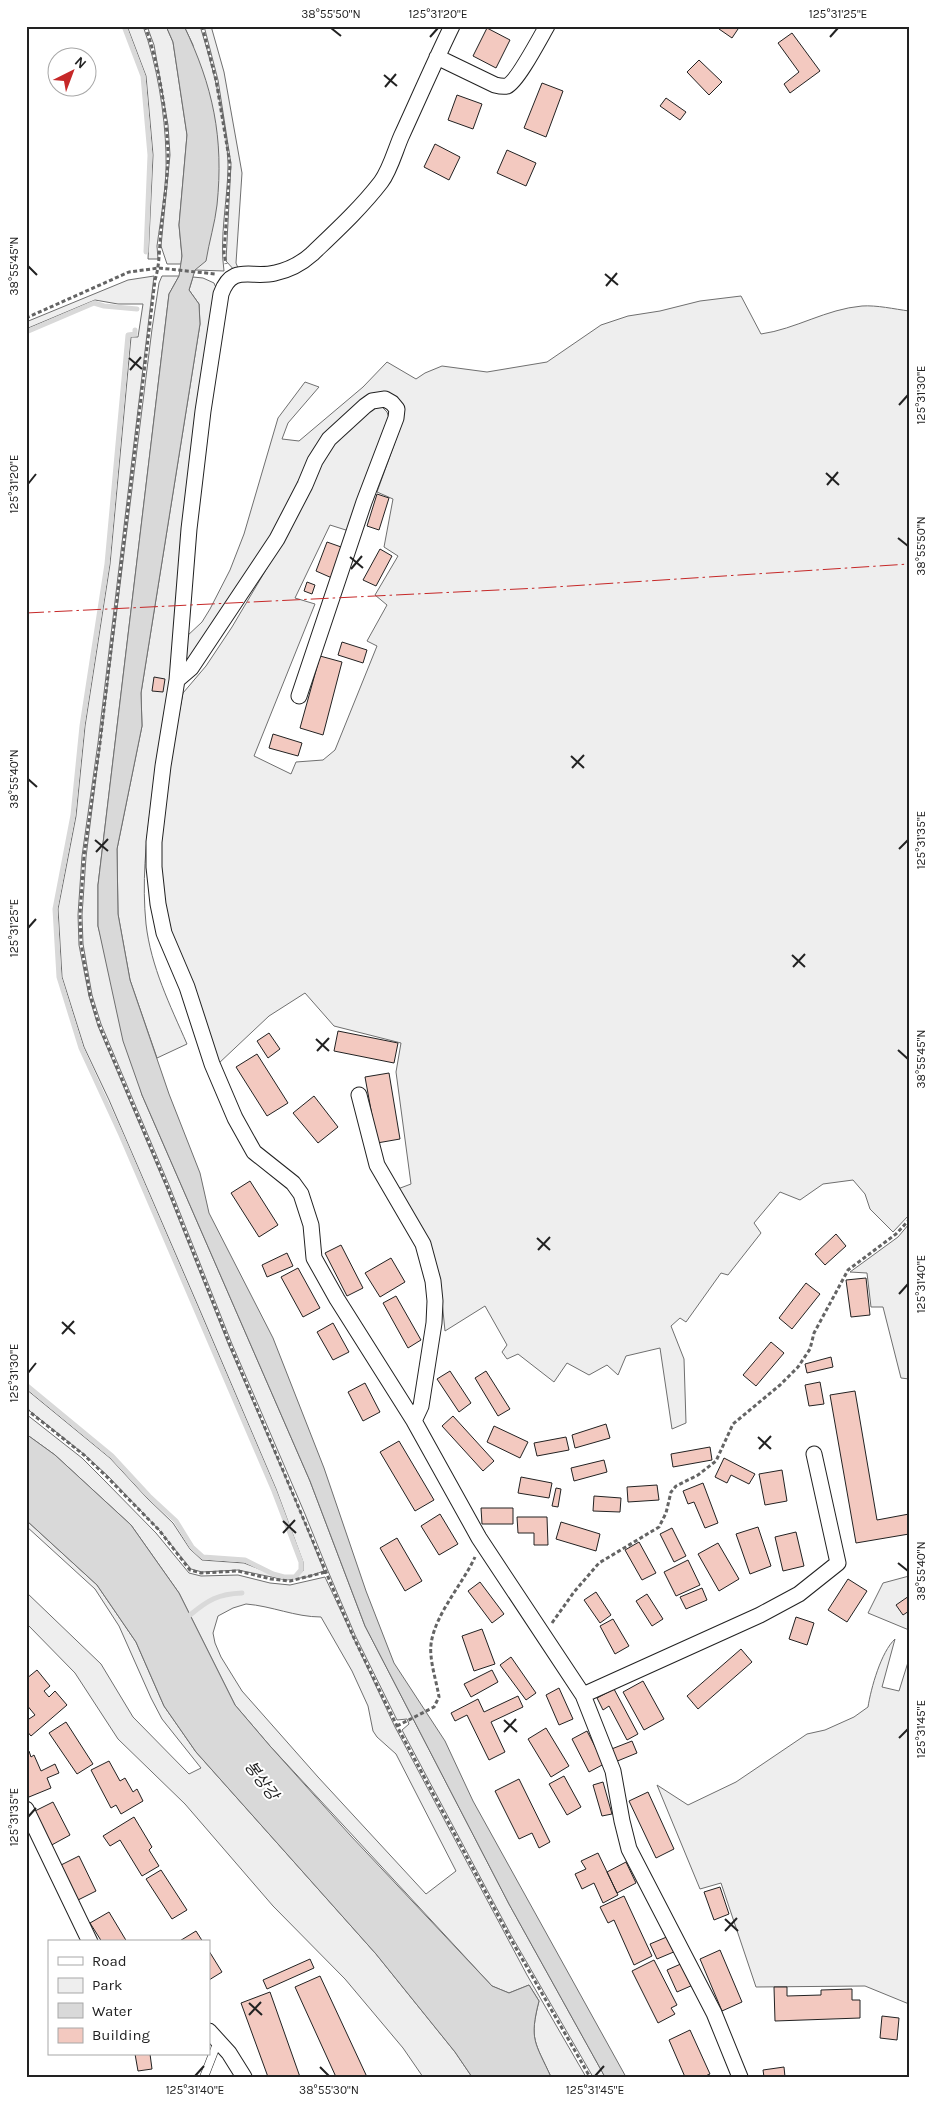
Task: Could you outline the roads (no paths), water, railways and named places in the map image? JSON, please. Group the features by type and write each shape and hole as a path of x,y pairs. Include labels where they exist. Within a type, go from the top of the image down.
{"street":[{"path":"452,26 382,181 329,238 295,266 269,274 236,275 224,285 221,294 204,411 189,529 177,680 163,766 154,842 154,867 158,904 164,933 187,987 212,1064 235,1118 254,1152 293,1183 301,1194 311,1225 314,1258 337,1299 414,1422 479,1538 583,1696 613,1771 629,1848 710,2005 740,2077"},
{"path":"437,57 495,85 506,86 511,83 520,71 547,26"},
{"path":"177,680 191,668 276,540 305,485 315,461 328,440 365,406 379,399 385,399 397,409 396,418 364,502 299,696"},
{"path":"359,1095 377,1165 423,1244 433,1281 435,1301 434,1323 422,1406 414,1422"},
{"path":"583,1696 760,1615 799,1594 838,1563 814,1454"},
{"path":"26,1809 89,1940"},
{"path":"214,2036 230,2053 244,2077"}],"lane":[{"path":"210,2052 214,2036"},
{"path":"204,2077 209,2056"}],"water":[{"path":"166,26 184,26 202,70 214,113 219,157 219,181 216,212 206,261 195,270 189,290 199,304 200,324 141,693 142,726 117,849 118,914 130,980 169,1094 200,1173 209,1213 273,1338 324,1468 366,1591 394,1663 445,1741 473,1801 626,2077 605,2077 509,1904 365,1626 310,1481 142,1095 123,1041 98,926 98,885 169,294 179,276 182,256 179,225 187,135 173,42"},
{"name":"봉상강","path":"26,1434 55,1455 131,1525 179,1593 235,1705 350,1835 492,1986 509,1993 529,1985 539,2001 534,2024 535,2040 551,2077 472,2077 455,2052 376,1954 196,1752 164,1706 136,1642 97,1585 26,1520"}],"waterway":[{"path":"124,26 143,76 150,155 146,252"},
{"path":"26,332 94,303 104,306 137,309"},
{"path":"26,1385 112,1456 149,1496 176,1521 192,1547 203,1557 245,1560 273,1574 284,1577 295,1577 301,1570 301,1562 274,1491 121,1135 81,1048 59,977 55,909 73,815 82,726 107,564 128,335 135,334 135,330"},
{"path":"190,1615 202,1605 214,1599 242,1593"}]}
